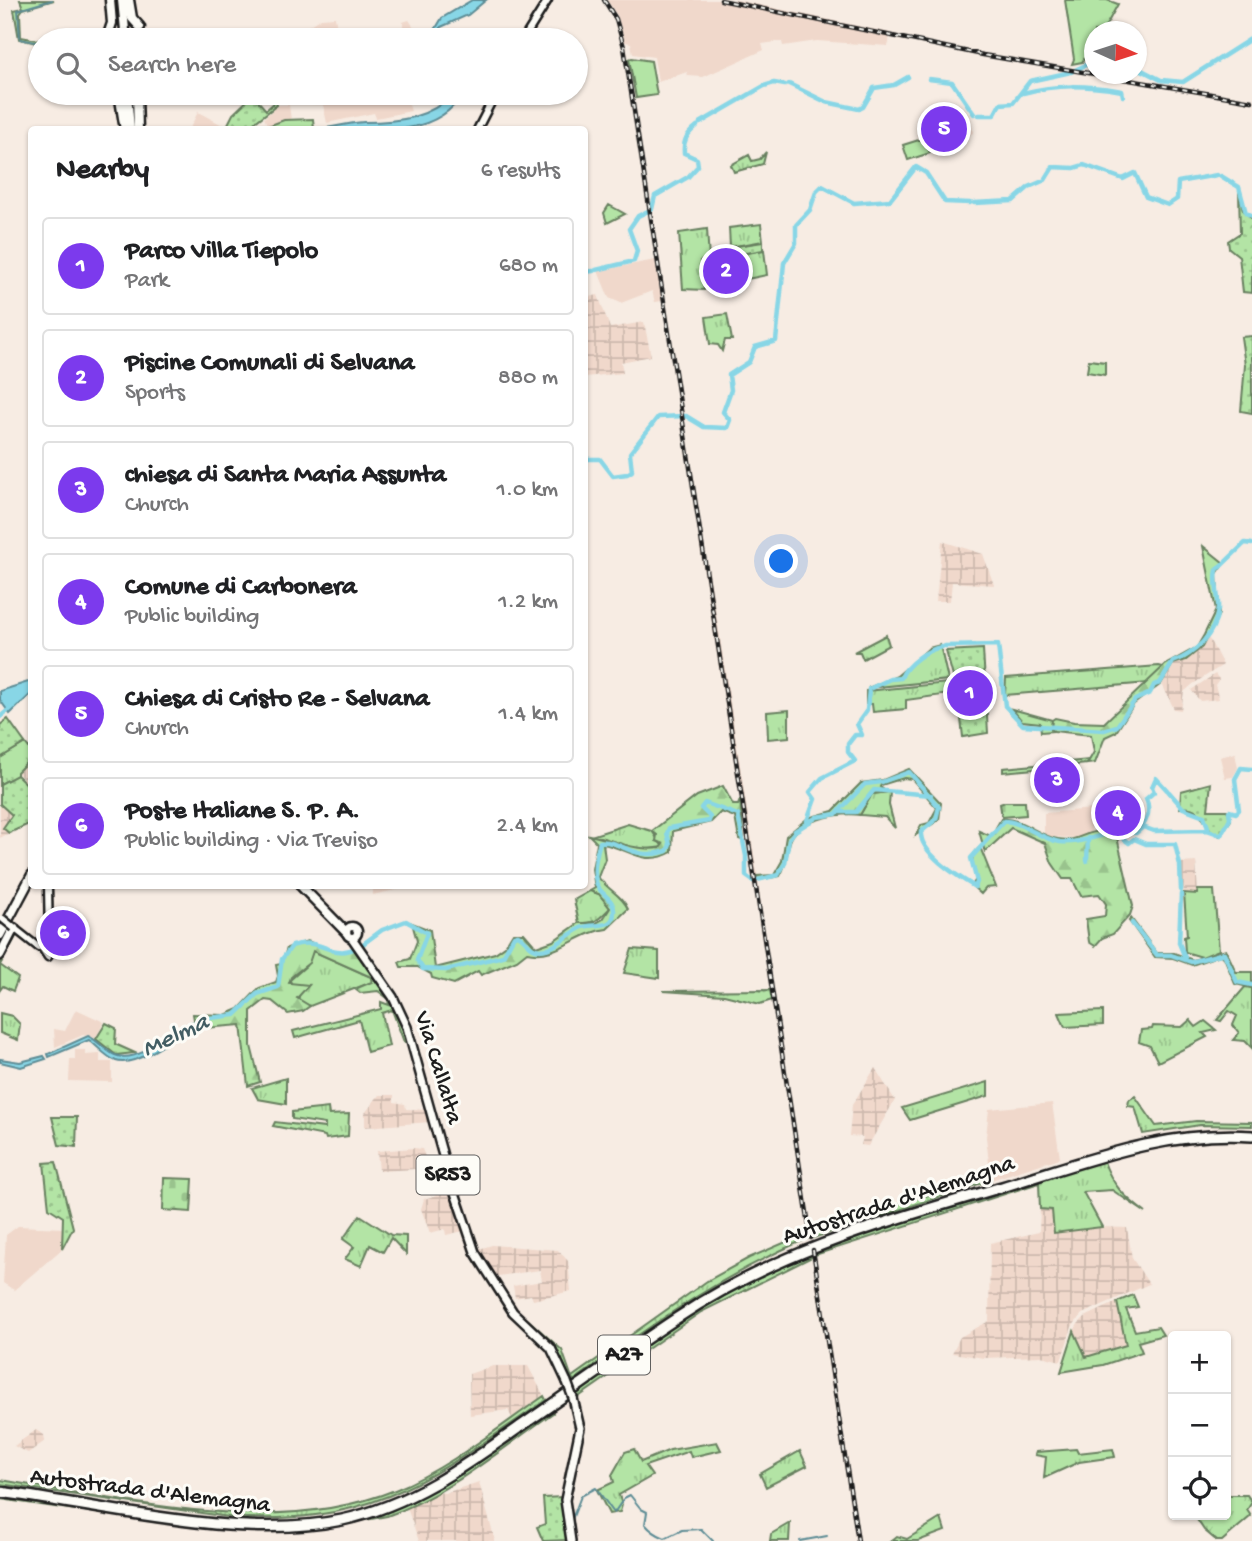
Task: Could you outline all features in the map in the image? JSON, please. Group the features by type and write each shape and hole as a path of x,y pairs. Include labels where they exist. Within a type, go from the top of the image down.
{"highway":[{"path":"109,28 110,0"},
{"path":"120,0 123,28"},
{"path":"129,0 132,18 140,27"},
{"path":"123,105 130,126"},
{"path":"130,105 131,126"},
{"path":"132,126 135,105"},
{"path":"0,935 28,882"},
{"name":"SR53","path":"304,889 338,926 351,933"},
{"path":"0,955 16,932"},
{"name":"Autostrada d'Alemagna","path":"0,1489 247,1522 300,1521 356,1511 391,1499 435,1478 691,1303 750,1269 805,1244 1134,1142 1191,1131 1252,1133"}],"main road":[{"path":"530,28 548,0"},
{"path":"478,126 490,105"},
{"path":"48,889 48,957"},
{"path":"1,921 16,932 46,945"},
{"name":"Via Callalta","path":"351,933 393,997 407,1027 445,1163 475,1252 513,1312 551,1348 573,1398 580,1432 565,1500 570,1539"}],"shaded area":[{"path":"607,0 736,0 890,33 889,43 888,46 817,41 783,46 782,42 762,44 764,50 703,77 688,76 687,72 658,82 654,57 633,54 631,43 625,42 617,15"},
{"path":"335,17 337,28 305,28 321,18"},
{"path":"409,20 415,28 392,28 403,27 403,22"},
{"path":"278,105 289,105 291,120 268,126 264,118"},
{"path":"323,105 409,105 411,111 376,118 374,113 327,123"},
{"path":"198,112 224,126 191,126"},
{"path":"950,119 971,121 973,133 957,141"},
{"path":"655,260 662,301 655,302 652,291 621,303 609,298 598,271"},
{"path":"598,295 610,328 644,322 651,356 621,362 623,373 588,377 588,297"},
{"path":"699,541 703,541 718,625 758,880 772,1000"},
{"path":"942,541 983,554 994,585 952,582 950,601 936,601"},
{"path":"1208,637 1223,665 1184,692 1181,710 1174,709 1162,684 1164,676 1173,664 1186,660 1202,647"},
{"path":"1215,674 1219,679 1215,685 1219,699 1200,701 1191,690"},
{"path":"1235,753 1238,768 1233,777 1225,778 1220,757"},
{"path":"28,761 28,785 17,772"},
{"path":"0,805 12,815 3,828 9,833 0,838"},
{"path":"1093,809 1095,824 1091,824 1091,833 1083,838 1048,837 1044,834 1044,813"},
{"path":"1196,862 1198,894 1184,893 1180,863"},
{"path":"373,889 399,889 373,895"},
{"path":"775,1000 813,1238 810,1239 773,1003"},
{"path":"76,1009 104,1022 99,1032 95,1038 83,1035 55,1047 54,1029 65,1031"},
{"path":"75,1050 85,1050 85,1055 100,1054 100,1062 112,1062 112,1082 69,1081 70,1059 75,1059"},
{"path":"875,1068 895,1100 868,1146 861,1145 863,1137 849,1136 852,1105"},
{"path":"379,1095 394,1095 394,1102 405,1104 406,1109 427,1110 430,1122 365,1127 365,1113"},
{"path":"1052,1103 1060,1158 991,1180 986,1137 989,1109"},
{"path":"422,1149 428,1164 415,1169 379,1171 377,1151"},
{"path":"450,1191 463,1231 446,1235 445,1229 430,1233 421,1209 424,1199"},
{"path":"1040,1209 1052,1210 1055,1233 1102,1227 1127,1228 1132,1258 1149,1284 1082,1314 1072,1327 1061,1361 1041,1356 984,1358 952,1353 960,1337 989,1321 990,1243 1039,1232"},
{"path":"18,1226 63,1228 62,1249 14,1290 3,1283 6,1235"},
{"path":"492,1245 558,1250 568,1261 571,1291 533,1300 531,1295 515,1298 513,1286 542,1281 540,1270 491,1277 476,1250"},
{"path":"814,1249 860,1541 856,1541 811,1250"},
{"path":"1117,1302 1127,1345 1086,1357 1074,1331 1085,1317"},
{"path":"493,1366 528,1366 544,1396 512,1418 508,1410 470,1415 469,1374"},
{"path":"36,1430 44,1435 45,1441 28,1453 14,1446"},
{"path":"479,1482 495,1541 419,1541 407,1508 438,1492 445,1493"}],"green space":[{"path":"20,0 54,0 23,9 20,13 21,37 28,38 28,41 19,39 14,10 23,8"},
{"path":"1065,0 1107,0 1118,4 1109,21 1084,21 1084,59 1072,64 1074,59"},
{"path":"629,59 651,61 657,95 636,98"},
{"path":"242,105 262,105 266,110 272,105 277,105 252,126 227,126 233,114"},
{"path":"313,119 314,126 268,126 284,120"},
{"path":"925,138 930,153 908,160 903,145"},
{"path":"766,152 763,164 734,172 731,165 749,155 752,161 760,159"},
{"path":"1239,191 1243,210 1252,219 1252,293 1243,292 1239,256 1229,248 1228,241 1240,233"},
{"path":"609,205 625,214 607,223 604,213"},
{"path":"761,224 763,241 730,247 729,228"},
{"path":"707,229 709,259 700,261 704,290 683,289 679,233"},
{"path":"763,242 763,250 729,256 730,247"},
{"path":"764,250 767,275 742,280 739,259 724,261 731,256"},
{"path":"727,314 732,340 725,340 722,351 718,345 710,344 706,317"},
{"path":"1252,336 1252,413 1241,411 1245,365 1241,337"},
{"path":"1089,360 1105,362 1105,375 1087,372"},
{"path":"1203,546 1224,563 1217,574 1219,614 1202,647 1186,660 1173,664 1161,684 1134,704 1116,732 1105,737 1095,763 1087,764 1094,752 1091,735 1054,731 1051,729 1052,720 1055,718 1104,723 1165,665 1197,647 1216,610"},
{"path":"886,635 889,645 863,659 860,652 854,652"},
{"path":"940,645 948,680 868,688 897,676 929,648"},
{"path":"983,649 988,733 963,737 959,701 954,695 955,684 946,651"},
{"path":"1163,667 1149,683 1005,695 1006,678"},
{"path":"948,683 950,694 906,700 906,709 873,712 872,704 866,704 866,691"},
{"path":"1012,709 1052,720 1051,729 1054,731 1041,732 1040,723 1022,721"},
{"path":"789,710 789,737 768,739 767,712"},
{"path":"8,719 25,743 0,758 0,725"},
{"path":"25,743 28,747 28,761 17,772 17,776 0,784 0,758"},
{"path":"1090,760 1087,764 1003,772 1003,768"},
{"path":"909,769 941,803 939,820 916,835 921,825 929,823 937,808 912,779 904,778 881,785 887,792 872,794 860,815 822,818 803,826 791,839 780,876 758,880 757,876 774,875 782,861 786,836 808,818 833,811 861,783 883,780"},
{"path":"17,775 28,785 28,824 9,833 3,828 12,815 0,804 0,784"},
{"path":"1211,783 1208,810 1227,810 1231,820 1220,836 1209,828 1194,809 1180,808 1181,791"},
{"path":"723,786 733,805 738,805 740,800 744,841 739,839 735,817 721,812 711,822 673,831 672,852 662,856 644,858 603,844 605,859 598,877 628,909 607,929 596,931 548,952 527,952 517,960 481,975 478,971 454,984 432,978 431,974 418,967 401,967 399,962 410,959 417,941 412,923 430,930 435,968 495,953 505,946 513,933 524,933 536,947 553,941 579,923 596,923 603,919 610,908 599,894 590,891 595,888 592,869 597,843 589,835 633,847 660,848 663,844 656,841 657,835 652,831 697,796"},
{"path":"890,792 889,805 895,828 885,817 860,815 872,794"},
{"path":"1025,802 1026,815 1002,817 1000,804"},
{"path":"1001,819 1016,821 1064,840 1096,831 1116,833 1133,906 1130,915 1113,934 1102,938 1095,946 1089,942 1086,919 1105,916 1106,904 1099,894 1081,896 1072,879 1063,879 1052,863 1045,843 1011,828 985,852 979,831 991,836"},
{"path":"628,824 652,831 663,847 640,850 594,835"},
{"path":"980,847 996,887 986,888 981,894 972,886 976,879 972,858"},
{"path":"1198,890 1214,890 1219,950 1202,957 1185,952 1184,937 1187,936 1184,893 1197,894"},
{"path":"590,891 599,894 610,908 597,920 579,923 574,900"},
{"path":"1131,918 1157,953 1174,953 1193,960 1226,950 1236,972 1252,972 1252,988 1235,984 1224,957 1220,955 1192,965 1173,958 1155,957 1129,921"},
{"path":"18,933 0,965 0,957 13,934"},
{"path":"307,941 338,952 354,949 390,1000 378,991 360,993 355,989 372,982 371,977 313,951 309,963 291,977 289,983 309,985 297,998 310,1006 303,1011 288,1014 272,1001 265,1000 251,1011 251,1046 260,1082 248,1086 241,1025 205,1028 201,1023 195,1025 193,1014 225,1015 239,1009 259,988 276,982 276,965 281,964 287,948"},
{"path":"632,949 659,951 659,978 624,973"},
{"path":"313,951 371,977 372,982 310,1006 298,1001 300,992 308,985 292,986 290,980 306,966"},
{"path":"0,965 18,978 13,991 3,986 0,990"},
{"path":"1245,987 1252,988 1252,1048 1245,1041 1233,1040 1239,1033 1233,1025 1237,1016 1229,1011 1221,1021 1217,1020"},
{"path":"770,990 772,1000 760,1004 724,995 663,991"},
{"path":"388,1000 401,1020 408,1041 404,1042 392,1010 382,1013 389,1046 367,1052 359,1020 295,1038 293,1031 381,1009 381,1002 389,1005"},
{"path":"1103,1011 1103,1025 1065,1027 1059,1013"},
{"path":"0,1013 12,1016 20,1024 18,1040 0,1033"},
{"path":"1190,1020 1196,1027 1205,1021 1216,1030 1203,1033 1207,1037 1158,1062 1150,1046 1139,1042 1141,1030 1152,1029 1153,1026 1182,1027"},
{"path":"106,1023 116,1028 115,1044 135,1053 116,1055 96,1039"},
{"path":"286,1078 286,1104 258,1099 252,1088"},
{"path":"988,1082 988,1096 910,1120 902,1108"},
{"path":"1135,1096 1156,1126 1196,1121 1252,1122 1252,1126 1200,1125 1143,1134 1135,1107 1128,1106 1129,1100"},
{"path":"328,1108 329,1115 349,1114 348,1136 326,1139 325,1136 273,1126 275,1122 325,1128 325,1124 292,1119 292,1112"},
{"path":"52,1117 77,1117 76,1147 59,1145"},
{"path":"1103,1159 1120,1190 1146,1213 1112,1190 1083,1192 1102,1227 1054,1233 1052,1210 1040,1209 1039,1183 815,1255 814,1249"},
{"path":"56,1162 73,1228 62,1249 63,1217 49,1208 44,1163"},
{"path":"990,1177 991,1180 813,1238 811,1231 829,1224"},
{"path":"164,1178 193,1179 191,1212 163,1210"},
{"path":"360,1215 391,1235 406,1236 406,1254 391,1238 383,1252 370,1245 361,1266 345,1259 354,1247 343,1239"},
{"path":"809,1232 809,1238 747,1268 688,1302 573,1381 572,1377 707,1281 749,1258"},
{"path":"811,1250 812,1257 701,1312 574,1400 573,1396 709,1301"},
{"path":"1133,1295 1138,1307 1126,1309 1135,1331 1158,1327 1163,1335 1138,1342 1142,1352 1103,1365 1061,1372 1074,1331 1086,1357 1126,1345 1117,1302"},
{"path":"516,1309 562,1350 573,1381 568,1384 555,1353 512,1310"},
{"path":"544,1396 546,1400 434,1474 399,1492 363,1505 324,1514 280,1518 229,1517 0,1484 0,1480 199,1511 300,1512 349,1504 415,1481 472,1447"},
{"path":"552,1411 553,1413 453,1484 410,1507 387,1516 338,1523 406,1501 478,1461"},
{"path":"717,1442 721,1450 691,1457 689,1451 645,1466 652,1476 619,1495 622,1505 620,1512 609,1514 597,1490 614,1482 612,1475 625,1452 634,1449 641,1462 670,1450"},
{"path":"1076,1449 1078,1453 1113,1449 1115,1457 1079,1462 1044,1478 1046,1457 1035,1455 1036,1452"},
{"path":"800,1451 807,1466 766,1487 760,1474"},
{"path":"0,1495 196,1524 0,1499"},
{"path":"1231,1495 1247,1495 1252,1502 1247,1510 1251,1516 1222,1541 1217,1541 1197,1520 1231,1520"},
{"path":"563,1497 562,1511 568,1540 543,1541 537,1527 545,1524 543,1498"},
{"path":"941,1518 945,1531 918,1541 891,1541 897,1536 907,1539"},
{"path":"338,1523 286,1531 239,1530 196,1524 292,1526"},
{"path":"790,1523 789,1541 770,1541 771,1534"}],"water":[{"path":"472,0 486,0 468,15 436,28 442,18"},
{"path":"439,105 453,105 436,119 418,126 340,126 412,117"},
{"path":"28,682 28,697 10,714 0,700 0,691"},
{"path":"191,1022 192,1026 166,1044 134,1060 116,1061 89,1040 49,1057 48,1054 88,1036 115,1055 134,1055 155,1046"},
{"path":"44,1056 46,1059 21,1067 0,1062 0,1059 20,1062"}],"waterway":[{"path":"28,41 20,39 18,10 52,0"},
{"path":"1147,73 1161,80 1183,82 1252,38"},
{"path":"979,115 994,115 1000,104 1013,103 1030,81 1071,72 1084,66"},
{"path":"789,84 826,102 859,109 874,88 894,85 908,77"},
{"path":"929,79 952,82 974,114"},
{"path":"700,123 764,86 774,83 785,85"},
{"path":"1023,93 1048,88 1084,87 1122,91 1123,96"},
{"path":"596,270 634,261 637,251 629,229 638,216 652,209 655,196 688,177 698,166 697,159 684,153 686,138 697,126"},
{"path":"974,203 1013,201 1029,187 1045,180 1053,167 1074,168 1084,165 1123,179 1135,173 1146,197 1168,205 1177,199 1178,182 1217,175"},
{"path":"588,459 600,459 613,476 627,474 632,471 630,453 658,417 686,416 704,427 727,428 730,420 723,412 731,390 729,375 749,362 755,347 776,341 784,263 796,243 796,225 810,210 816,192 822,186 854,203 890,200 916,167 926,173 945,202 970,203"},
{"path":"1221,176 1239,187 1246,213 1252,216"},
{"path":"588,272 593,271"},
{"path":"945,646 998,645 1005,706 1023,725 1104,730 1117,726 1135,700 1150,693 1154,685 1160,683 1173,662 1189,654 1203,642 1213,627 1218,609 1217,570 1245,543 1252,544"},
{"path":"807,821 815,799 810,792 822,778 855,761 848,752 848,744 855,735 862,735 857,724 867,710 869,689 890,679 901,678 918,658 942,647"},
{"path":"0,717 12,707"},
{"name":"Melma","path":"363,944 382,930 406,921 427,933 417,960 423,969 446,970 503,956 514,936 518,935 537,950 552,947 583,927 607,924 613,918 613,905 597,885 595,873 600,842 645,854 667,851 670,845 667,833 669,828 709,821 710,817 701,808 705,803 738,815 746,856 746,876 753,881 778,875 785,863 789,839 795,831 817,817 836,814 865,784 882,782 909,772 939,807 936,819 921,832 926,848 941,864 975,887 977,882 971,858 1004,821 1060,842 1079,841 1117,832 1136,833 1143,827 1154,831 1207,830 1221,835 1230,819 1229,811 1236,813 1239,810 1235,779 1241,768 1252,769"},
{"path":"1142,827 1148,813 1146,799 1154,792 1152,787 1156,778 1167,790"},
{"path":"838,812 856,812 874,790 931,795"},
{"path":"1169,792 1183,808 1204,816 1209,830"},
{"path":"1121,837 1129,843 1134,839 1146,844 1175,844 1180,865 1181,890"},
{"path":"1087,861 1088,838"},
{"path":"1181,894 1179,943 1186,960"},
{"path":"1132,923 1157,955 1171,955 1191,962 1224,953 1237,982 1252,985"},
{"name":"Melma","path":"187,1027 202,1019 235,1015 257,994 278,987 282,959 292,946 311,944 340,951 355,948"},
{"path":"571,1522 581,1496 596,1488 614,1513 624,1498 630,1495 641,1509 647,1512 645,1524 662,1537 682,1530 701,1529 713,1541"},
{"path":"800,1541 827,1536"}],"railway":[{"path":"604,0 616,19 624,47 811,1238"},
{"path":"721,0 983,55 1252,101"},
{"path":"813,1250 858,1541"}],"place":[{"name":"Chiesa di Cristo Re - Selvana","path":"944,129"},
{"name":"Piscine Comunali di Selvana","path":"726,271"},
{"name":"Parco Villa Tiepolo","path":"970,693"},
{"name":"chiesa di Santa Maria Assunta","path":"1057,780"},
{"name":"Comune di Carbonera","path":"1118,813"},
{"name":"Poste Italiane S. P. A.","path":"63,933"}]}
